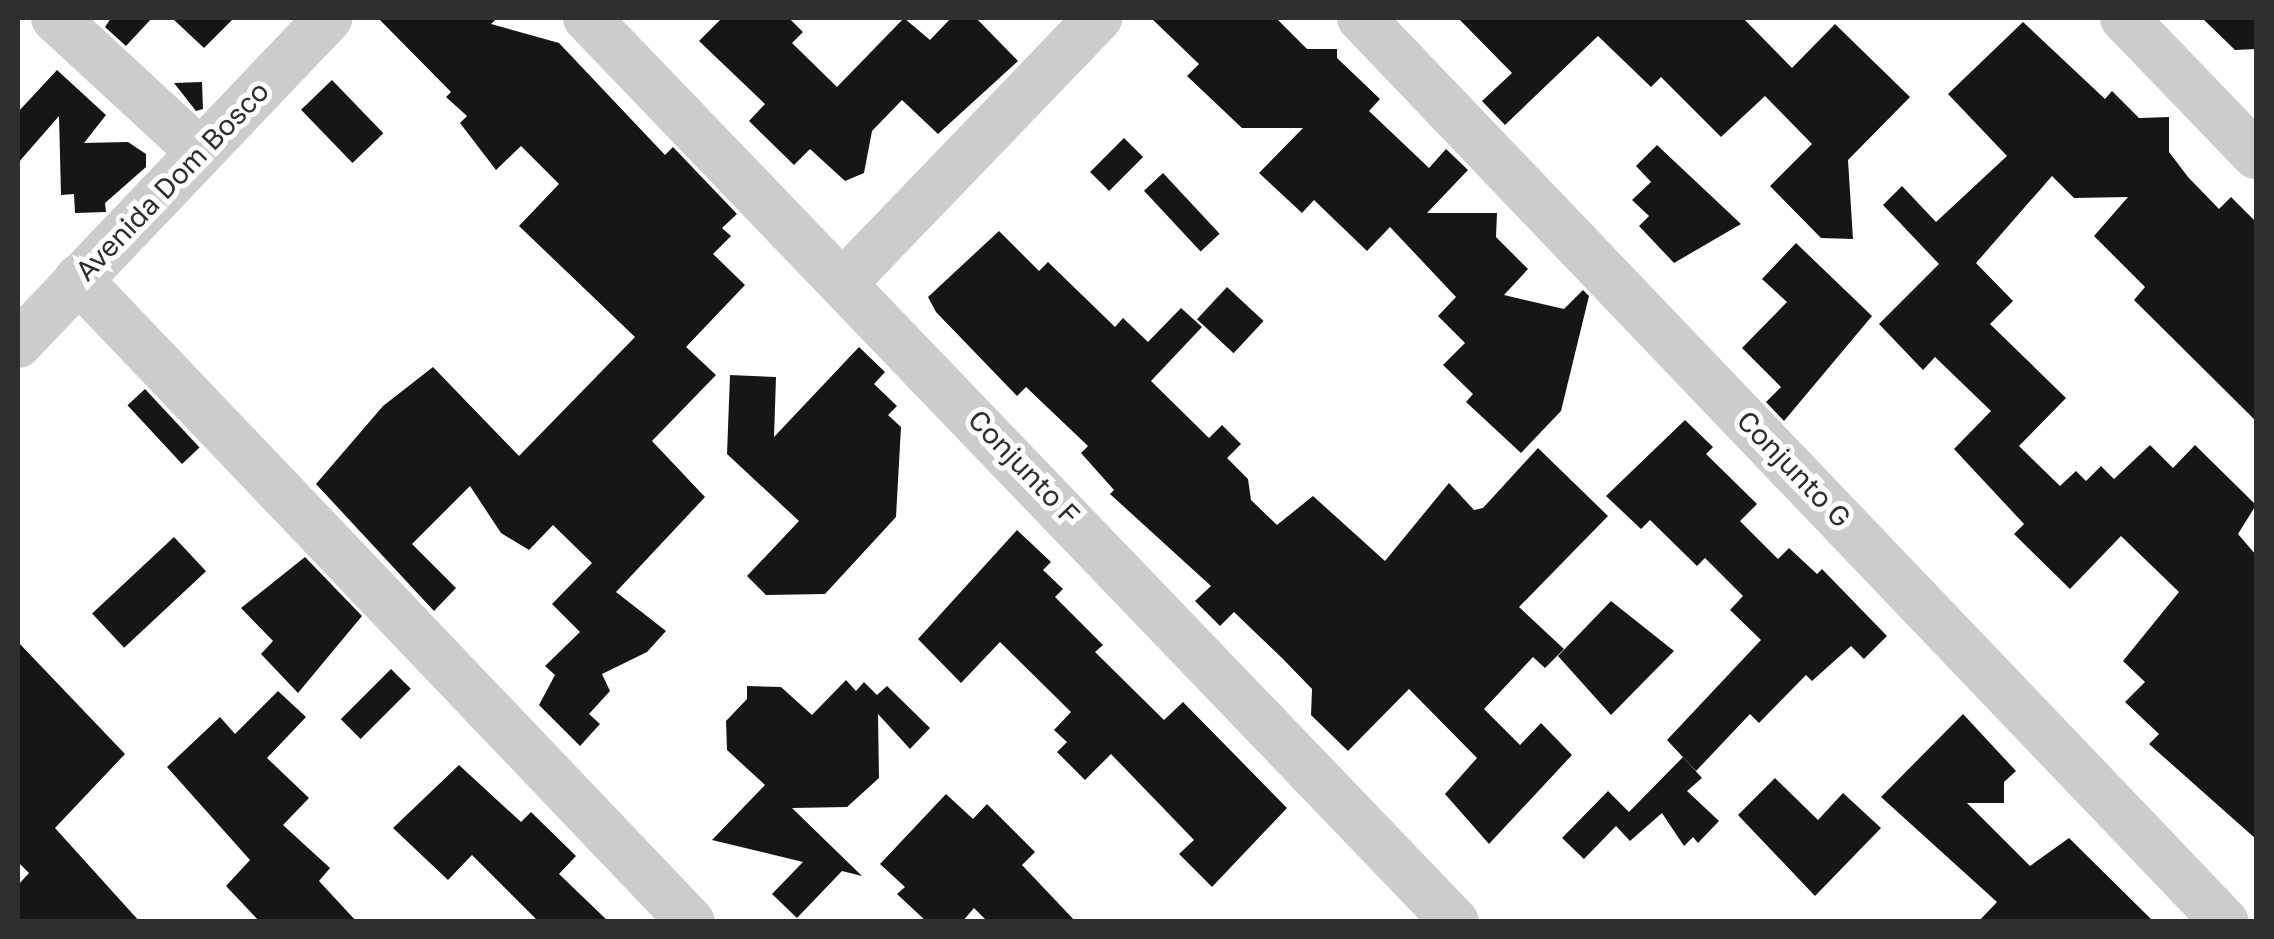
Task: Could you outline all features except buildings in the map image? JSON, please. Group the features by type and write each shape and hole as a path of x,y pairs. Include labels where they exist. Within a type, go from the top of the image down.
{"street":[{"path":"55,18 200,152"},
{"name":"Avenida Dom Bosco","path":"18,344 328,18"},
{"name":"Conjunto F","path":"586,18 846,280 1455,922"},
{"path":"846,280 1098,18"},
{"name":"Conjunto G","path":"1361,18 2226,922"},
{"path":"2124,18 2256,155"},
{"path":"78,279 691,922"}]}
